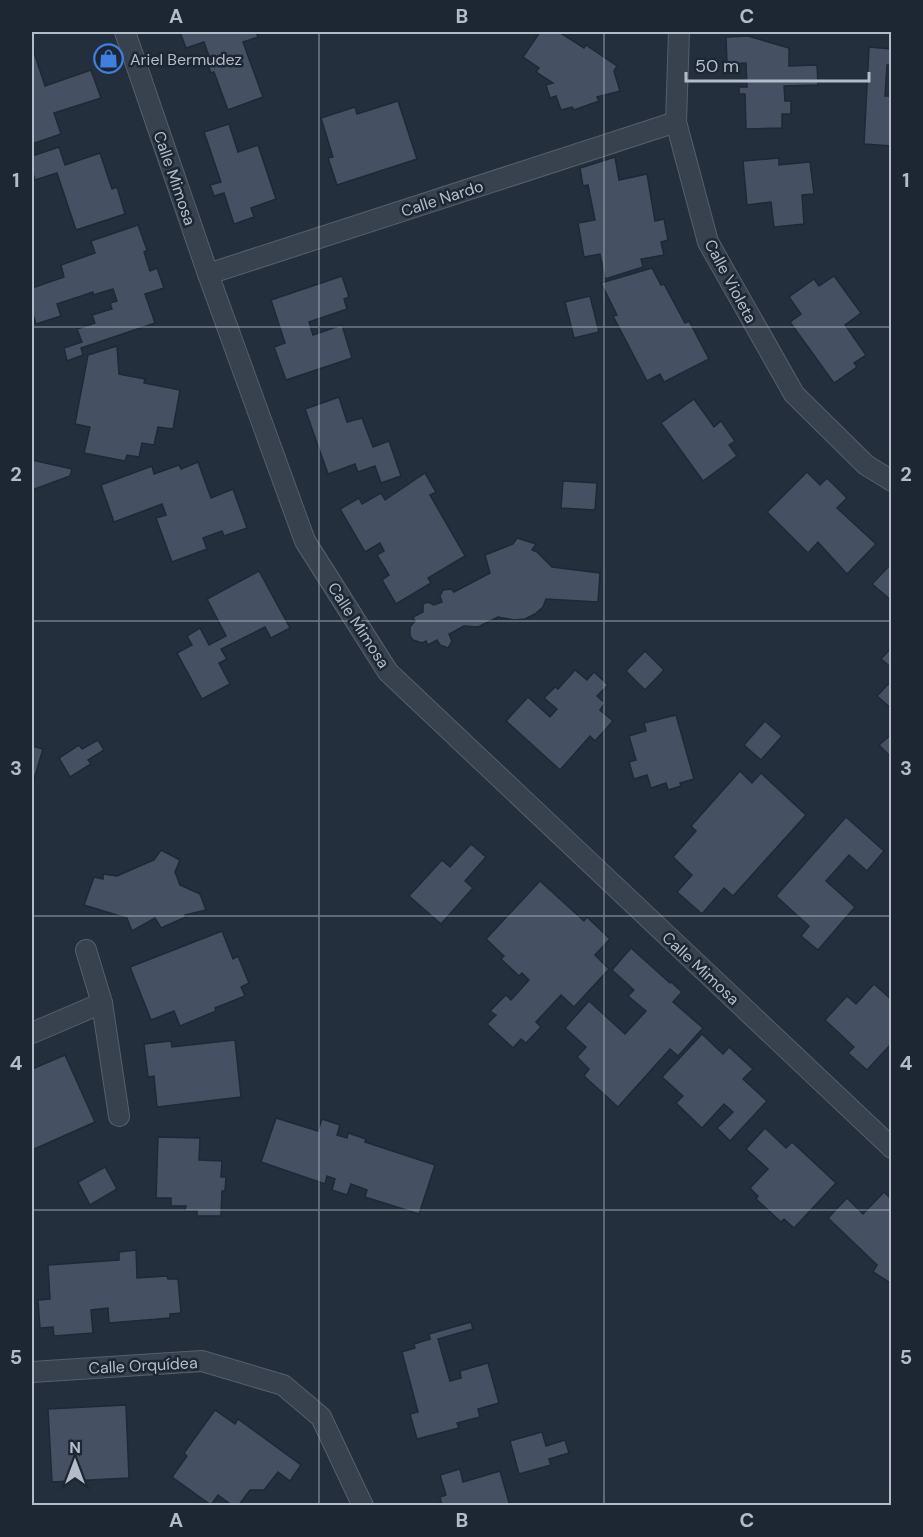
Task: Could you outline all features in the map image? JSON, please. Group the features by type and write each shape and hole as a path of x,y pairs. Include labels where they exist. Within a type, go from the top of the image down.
{"street":[{"name":"Calle Mimosa","path":"125,32 208,274 305,541 388,672 891,1148"},
{"name":"Calle Violeta","path":"679,32 676,122 708,242 794,394 866,465 891,481"},
{"name":"Calle Nardo","path":"208,274 676,122"},
{"path":"86,950 102,1003 119,1116"},
{"path":"32,1033 102,1003"},
{"name":"Calle Orquídea","path":"32,1372 202,1361 283,1385 321,1417 363,1506"}],"building":[{"path":"180,32 256,32 258,37 243,42 263,97 228,110 214,72 211,73 207,63 211,62 204,42 186,48"},
{"path":"540,32 559,32 584,48 586,45 617,66 614,71 620,91 597,97 599,101 574,110 572,107 561,110 556,96 550,98 546,85 553,83 536,72 539,68 523,57"},
{"path":"748,36 789,48 789,66 817,65 818,85 784,86 785,101 791,101 791,114 782,114 782,128 746,129 745,94 739,94 739,87 747,87 746,63 727,64 726,37"},
{"path":"32,46 45,86 91,70 101,98 54,113 61,134 32,144"},
{"path":"869,47 892,49 892,65 887,65 885,96 892,96 892,146 864,144"},
{"path":"398,101 417,159 337,185 328,158 333,157 321,118 355,107 357,114"},
{"path":"229,124 238,152 258,145 276,199 251,208 254,217 234,224 224,193 214,196 210,185 221,182 204,132"},
{"path":"59,147 65,165 100,153 112,189 117,187 125,214 76,230 57,173 35,180 32,170 32,156"},
{"path":"615,157 619,180 647,174 655,221 664,219 668,240 661,242 664,255 641,259 643,267 605,279 600,254 584,257 578,223 595,220 588,185 583,186 580,168"},
{"path":"779,158 779,165 810,162 814,194 802,195 804,224 774,227 771,202 747,205 743,161"},
{"path":"138,225 147,250 144,252 150,271 157,268 164,288 145,294 155,323 81,348 83,355 67,361 64,348 82,342 77,329 95,323 92,315 112,309 110,303 117,301 113,289 93,295 93,292 57,304 61,316 36,324 32,311 32,288 64,277 61,265 95,253 91,241"},
{"path":"652,268 661,285 664,284 685,323 689,321 709,359 664,382 660,374 647,381 613,316 617,315 601,283"},
{"path":"342,276 349,297 344,299 347,309 309,322 313,335 342,325 352,358 286,380 274,347 285,343 271,300"},
{"path":"834,276 861,313 845,325 866,355 854,363 857,367 834,383 790,322 801,314 789,297 814,279 819,286"},
{"path":"590,296 599,332 574,338 565,302"},
{"path":"117,346 119,374 145,379 144,383 180,390 173,429 158,427 154,445 142,443 139,457 127,455 125,461 84,453 90,427 75,424 88,355"},
{"path":"339,397 347,422 362,418 373,447 389,441 401,476 381,483 375,466 358,472 355,464 328,474 305,409"},
{"path":"694,399 714,427 721,421 735,441 729,445 737,456 703,481 661,423"},
{"path":"32,460 72,469 70,476 32,490"},
{"path":"198,462 211,498 233,489 247,528 224,536 222,531 203,538 207,549 172,562 156,518 166,515 162,504 114,522 101,485 152,466 154,474 179,465 181,469"},
{"path":"807,472 820,485 827,478 847,498 837,508 876,544 847,574 818,542 808,553 767,512"},
{"path":"425,473 436,492 430,495 465,556 428,578 431,583 396,604 382,580 389,575 377,555 384,551 380,543 365,552 340,509 359,498 362,504 381,493 385,500"},
{"path":"563,481 597,483 595,510 561,508"},
{"path":"517,538 536,544 532,550 552,567 600,573 598,602 546,599 543,607 525,619 514,620 498,617 478,627 464,626 449,634 452,641 448,648 440,645 437,640 428,645 426,641 422,643 413,640 410,636 410,627 415,621 413,617 423,612 423,604 428,602 434,605 442,602 440,596 443,590 451,589 454,592 490,573 485,555 513,544"},
{"path":"892,563 892,601 872,584"},
{"path":"259,571 290,628 271,638 265,627 221,649 227,659 219,663 230,684 202,699 177,653 192,645 187,636 200,628 209,645 226,636 207,599"},
{"path":"892,647 892,668 881,659"},
{"path":"645,651 664,670 645,690 626,671"},
{"path":"575,670 587,680 594,672 608,685 597,696 605,703 600,710 613,721 595,741 590,736 560,770 506,721 528,697 550,717 557,709 544,698 555,687 558,689"},
{"path":"892,680 892,709 877,696"},
{"path":"676,715 694,779 668,790 666,783 651,788 647,775 634,779 629,762 636,760 629,736 646,731 644,723"},
{"path":"765,721 782,736 761,760 744,745"},
{"path":"892,734 892,758 879,745"},
{"path":"98,740 104,750 88,760 91,764 70,777 59,758 79,745 82,749"},
{"path":"32,746 43,749 32,786"},
{"path":"740,771 752,783 761,773 806,815 733,896 724,888 702,914 677,892 692,875 673,857 696,831 691,826"},
{"path":"846,817 884,851 867,871 849,855 826,881 855,907 818,950 801,936 809,926 776,896"},
{"path":"471,844 486,857 465,881 473,888 441,924 409,896 442,860 450,867"},
{"path":"161,850 180,860 175,872 180,885 200,894 206,910 185,915 186,917 161,928 155,918 132,931 127,918 84,905 94,877 103,879 103,874 117,876 154,860"},
{"path":"540,881 584,921 587,917 610,939 595,955 609,969 574,1007 561,995 536,1022 541,1027 526,1043 521,1039 513,1048 487,1024 496,1015 490,1011 506,995 511,1000 529,980 522,973 519,976 501,959 504,956 486,939"},
{"path":"222,931 233,959 238,956 249,983 241,987 245,996 180,1026 174,1011 151,1020 130,967"},
{"path":"631,948 682,992 673,1002 703,1028 678,1056 670,1049 618,1107 584,1076 589,1069 577,1057 586,1047 565,1028 589,1001 625,1034 646,1011 628,996 634,990 612,970"},
{"path":"874,984 892,1000 892,1043 867,1070 848,1053 854,1047 825,1020 847,996 856,1004"},
{"path":"702,1034 723,1054 729,1047 753,1069 743,1079 767,1101 730,1141 717,1128 733,1112 724,1104 702,1128 676,1103 683,1096 662,1077"},
{"path":"235,1040 241,1097 157,1107 154,1076 148,1077 144,1044 171,1041 172,1047"},
{"path":"65,1055 95,1122 32,1150 32,1069"},
{"path":"276,1118 318,1131 322,1119 340,1125 337,1135 347,1138 348,1133 366,1139 365,1142 435,1165 419,1214 365,1197 367,1190 351,1184 347,1195 332,1190 335,1179 327,1176 325,1184 261,1162"},
{"path":"765,1128 786,1148 792,1142 836,1183 794,1228 784,1219 781,1222 756,1199 758,1196 750,1188 768,1169 746,1149"},
{"path":"158,1137 200,1138 199,1160 222,1161 221,1177 226,1177 225,1191 222,1191 221,1216 197,1216 197,1211 185,1211 186,1206 171,1206 171,1198 156,1198"},
{"path":"105,1167 117,1189 90,1205 78,1182"},
{"path":"884,1192 892,1200 892,1284 873,1272 877,1265 828,1218 847,1198 863,1214"},
{"path":"136,1250 137,1278 167,1276 168,1279 178,1279 181,1313 170,1314 170,1318 109,1323 108,1308 91,1310 93,1333 54,1336 53,1327 40,1328 38,1300 50,1299 48,1265 119,1260 119,1252"},
{"path":"471,1322 473,1329 438,1339 450,1381 461,1378 460,1371 488,1363 499,1403 478,1409 480,1417 457,1423 459,1428 417,1439 410,1414 418,1412 402,1352 415,1348 414,1344 430,1339 429,1334"},
{"path":"126,1405 129,1478 52,1482 48,1409"},
{"path":"215,1410 235,1424 238,1419 301,1465 290,1481 278,1472 264,1490 250,1490 238,1506 233,1506 218,1495 211,1505 172,1477 187,1456 184,1453"},
{"path":"542,1432 546,1446 565,1440 569,1453 549,1459 551,1465 519,1474 510,1441"},
{"path":"460,1469 463,1482 500,1471 510,1506 442,1506 440,1497 446,1495 440,1475"}],"place":[{"name":"Ariel Bermudez","path":"109,59"}]}
